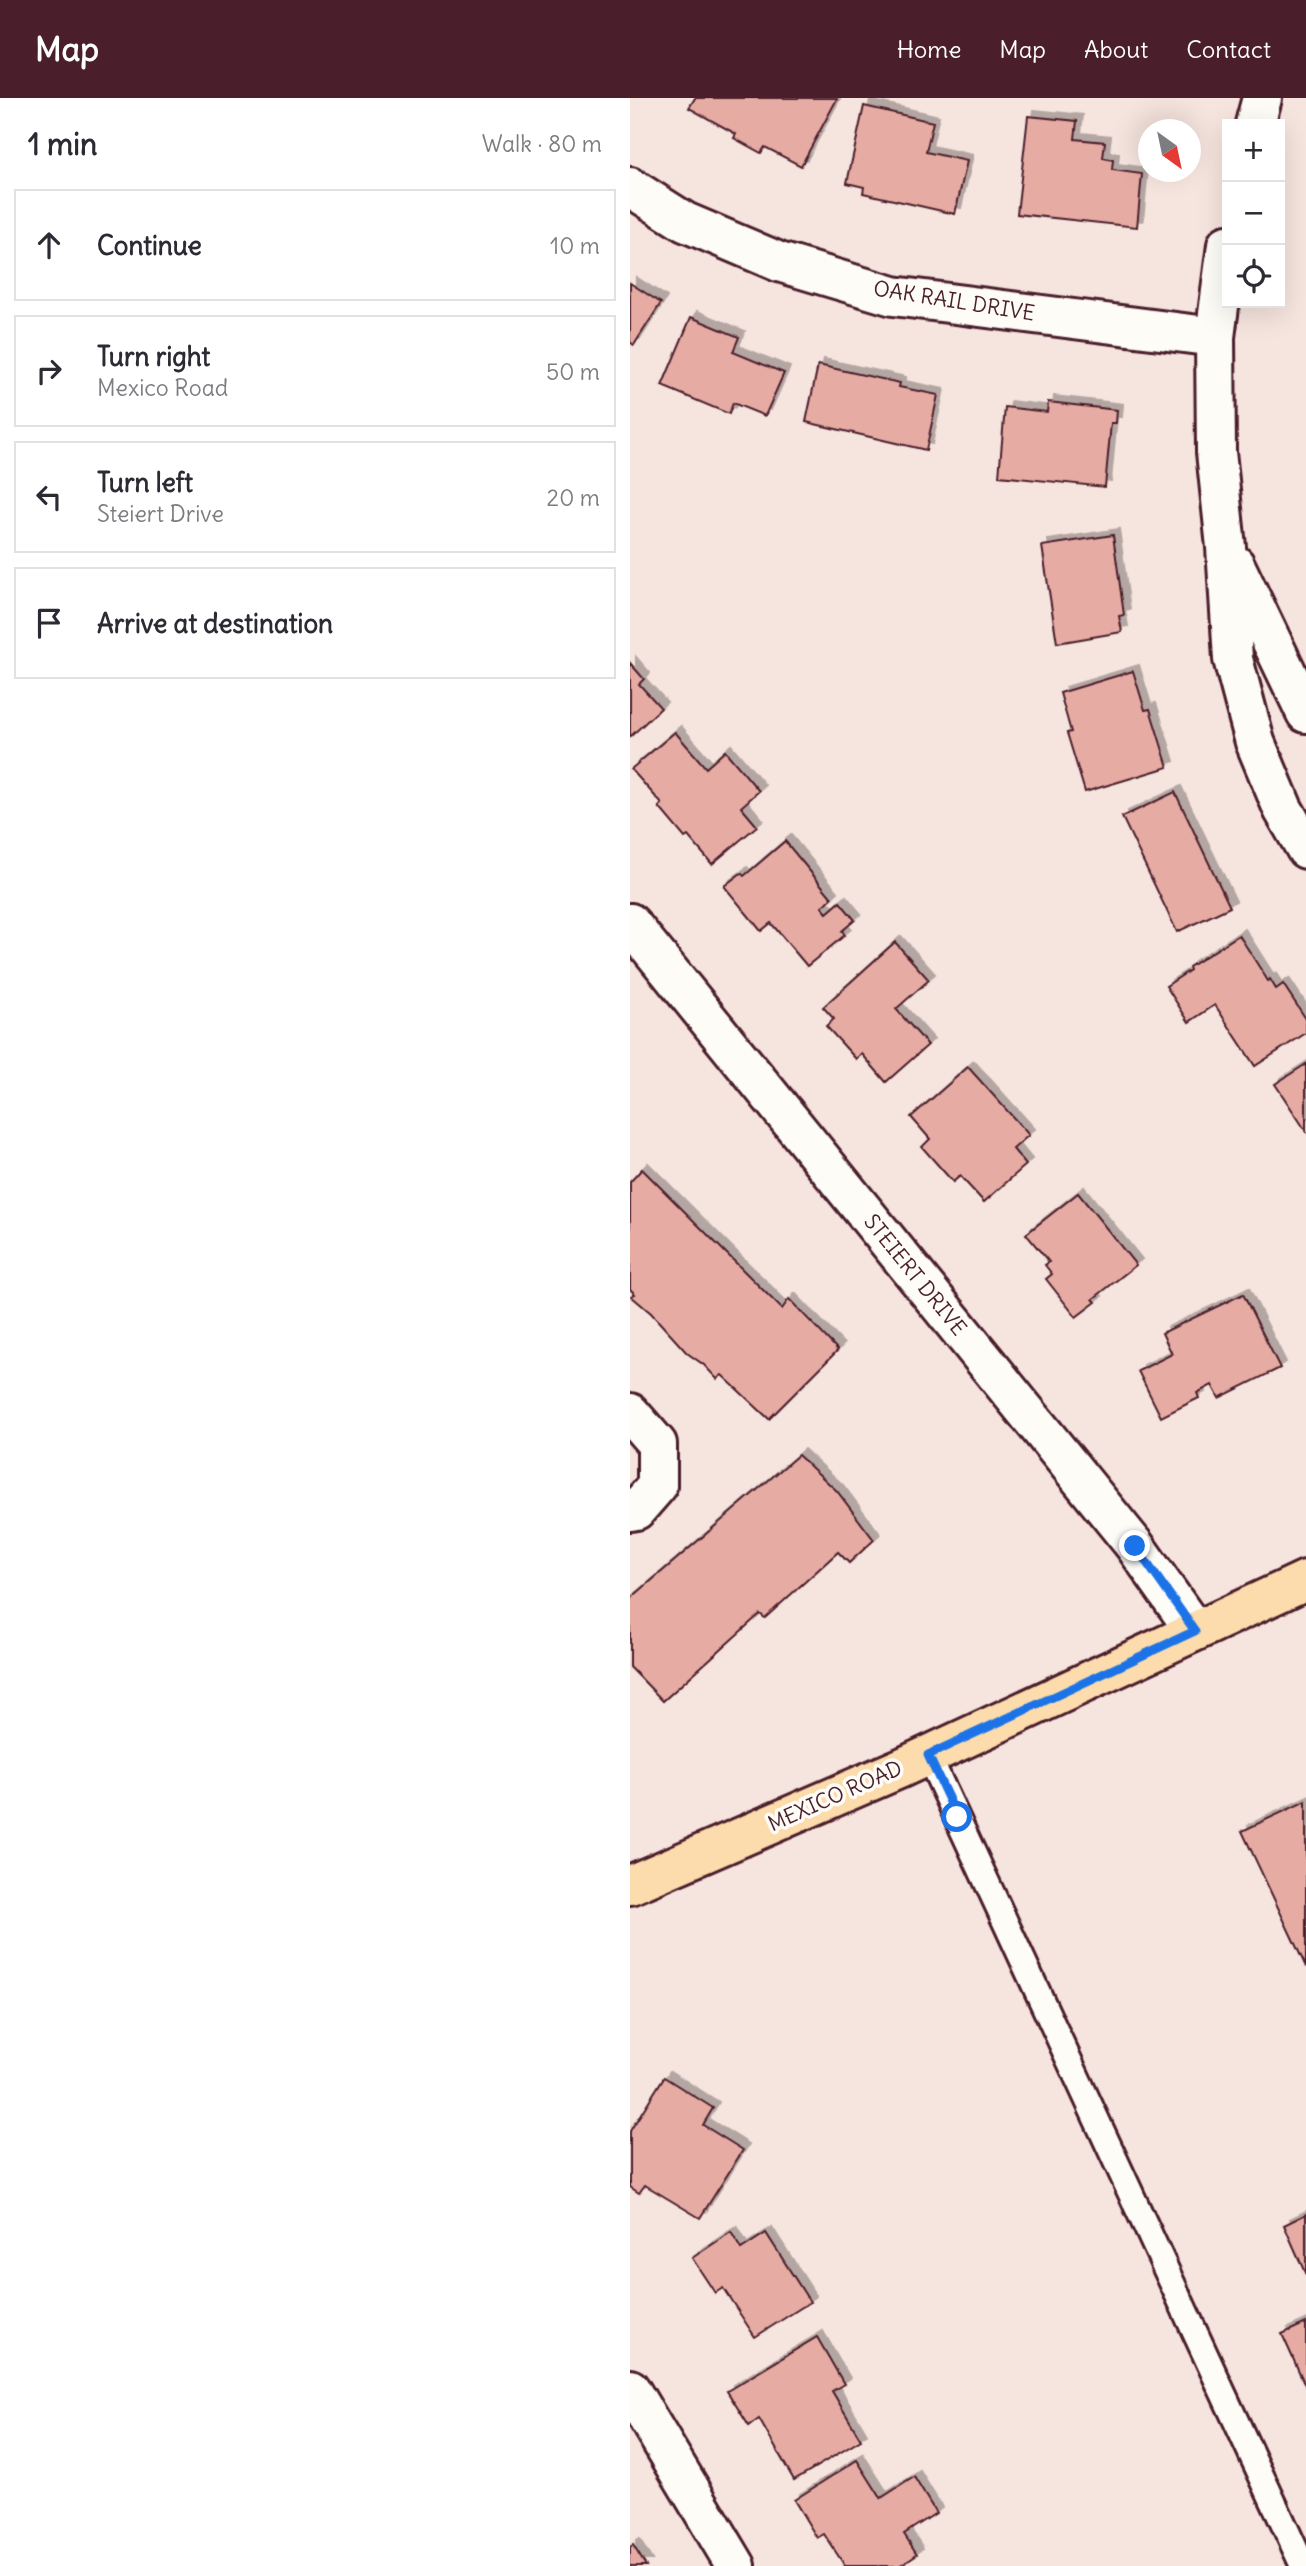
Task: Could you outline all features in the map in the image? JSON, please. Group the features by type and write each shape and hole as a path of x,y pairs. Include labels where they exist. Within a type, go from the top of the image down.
{"main road":[{"name":"MEXICO ROAD","path":"630,1885 928,1755 1306,1580"}],"street":[{"path":"1256,119 1262,98"},
{"name":"OAK RAIL DRIVE","path":"630,187 685,222 779,262 893,296 1215,337"},
{"path":"1222,283 1215,337 1216,452 1226,547 1233,659 1259,751 1283,809 1306,849"},
{"path":"1226,547 1306,713"},
{"name":"STEIERT DRIVE","path":"630,923 1135,1546 1195,1631"},
{"path":"630,1413 657,1444 657,1486 636,1510 630,1511"},
{"path":"630,2389 736,2566"}],"lane":[{"path":"928,1755 1303,2566"}],"building":[{"path":"695,98 837,99 801,166 765,147 761,153 734,138 736,134 689,108"},
{"path":"864,106 933,122 926,152 967,161 955,214 863,193 864,187 847,183"},
{"path":"1028,116 1077,121 1075,139 1105,142 1103,158 1113,160 1112,170 1138,173 1138,182 1141,182 1137,227 1017,214"},
{"path":"630,283 661,303 634,345 630,342"},
{"path":"691,317 739,337 733,352 784,373 765,416 733,403 729,414 662,386"},
{"path":"818,365 900,383 899,387 938,395 926,450 806,422"},
{"path":"1048,402 1117,410 1116,423 1111,423 1105,487 999,476 1005,407 1047,412"},
{"path":"1113,535 1124,615 1119,616 1122,632 1057,643 1042,546"},
{"path":"630,663 644,679 639,684 661,708 630,737"},
{"path":"1133,671 1145,710 1150,709 1168,767 1085,792 1067,733 1071,732 1060,693"},
{"path":"675,732 706,768 725,751 759,791 741,807 757,826 712,864 688,836 685,838 659,807 662,804 631,769"},
{"path":"1175,792 1230,907 1177,932 1122,817"},
{"path":"785,841 832,898 822,907 827,913 840,902 855,920 842,931 845,935 807,966 771,923 761,931 724,886 741,873 744,876"},
{"path":"1239,935 1268,981 1270,979 1276,989 1283,984 1306,1019 1306,1033 1255,1066 1215,1005 1189,1022 1166,986 1190,970 1189,967"},
{"path":"895,942 929,980 896,1009 928,1045 886,1082 862,1054 856,1059 826,1026 834,1019 823,1007"},
{"path":"1306,1064 1306,1131 1275,1084"},
{"path":"968,1067 1029,1135 1013,1149 1026,1165 984,1202 960,1176 953,1182 922,1147 930,1139 911,1117"},
{"path":"642,1169 782,1309 789,1299 838,1350 769,1419 722,1375 717,1379 687,1353 651,1313 631,1296 635,1294 630,1289 630,1182"},
{"path":"1078,1193 1136,1265 1093,1299 1096,1302 1076,1317 1046,1279 1052,1274 1045,1265 1049,1262 1026,1234"},
{"path":"1243,1294 1280,1368 1219,1398 1212,1385 1197,1393 1199,1398 1161,1417 1138,1371 1172,1354 1162,1333"},
{"path":"798,1455 837,1491 874,1540 849,1563 838,1552 765,1618 760,1614 663,1701 630,1667 630,1599"},
{"path":"1306,1801 1306,1967 1242,1831"},
{"path":"664,2077 713,2108 703,2125 743,2150 700,2218 645,2185 639,2193 630,2187 630,2131"},
{"path":"1306,2214 1306,2275 1284,2225"},
{"path":"731,2232 741,2249 766,2233 810,2302 755,2337 723,2288 715,2293 692,2258"},
{"path":"1306,2323 1306,2387 1282,2334"},
{"path":"817,2337 844,2384 832,2391 861,2440 794,2480 759,2419 749,2426 727,2391"},
{"path":"857,2460 881,2498 914,2477 936,2513 904,2534 917,2554 899,2566 845,2566 824,2534 817,2538 794,2500"},
{"path":"633,2545 646,2566 630,2566 630,2547"}],"route":[{"path":"957,1817 928,1755 1195,1631 1135,1546"}]}
